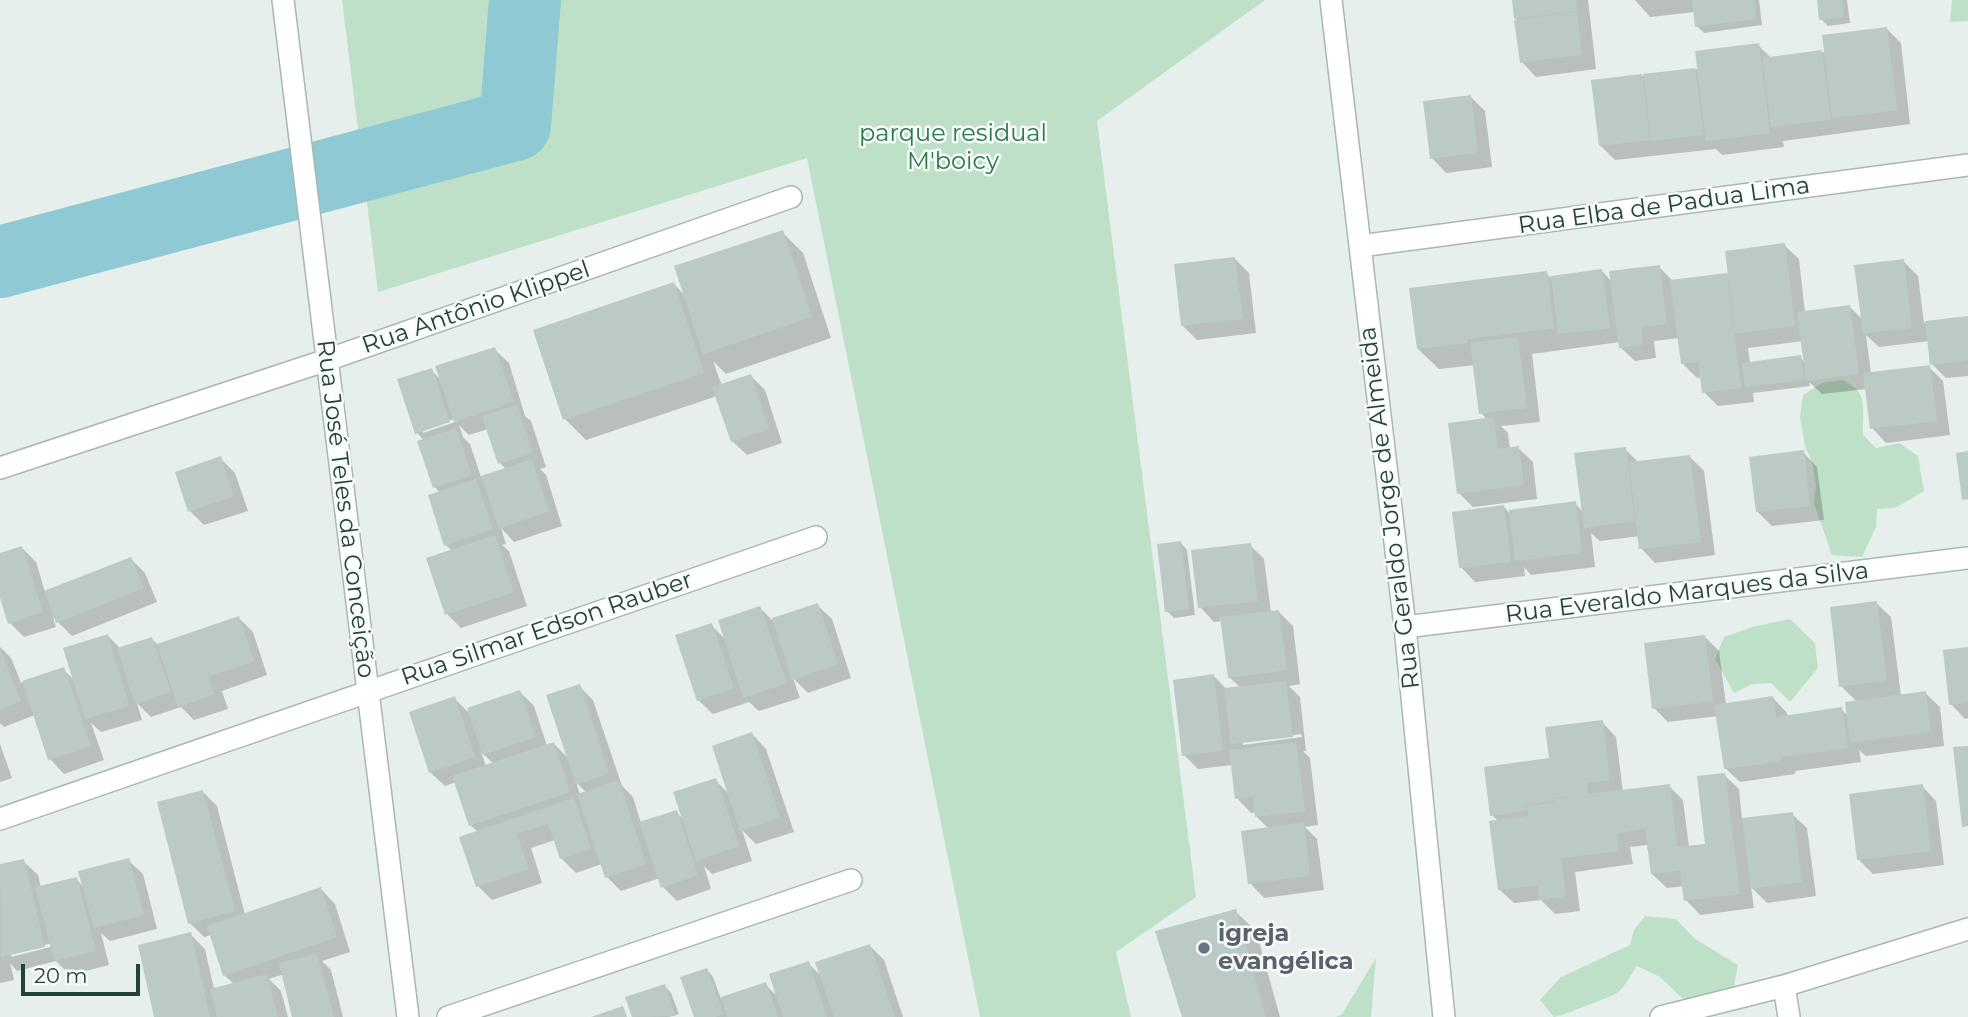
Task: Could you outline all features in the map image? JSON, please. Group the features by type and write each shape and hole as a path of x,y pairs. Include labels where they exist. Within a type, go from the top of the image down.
{"street":[{"name":"Rua José Teles da Conceição","path":"283,0 408,1017"},
{"name":"Rua Geraldo Jorge de Almeida","path":"1331,0 1405,627 1444,1017"},
{"name":"Rua Elba de Padua Lima","path":"1360,246 1968,165"},
{"name":"Rua Antônio Klippel","path":"0,467 327,360 791,197"},
{"name":"Rua Silmar Edson Rauber","path":"0,818 816,537"},
{"name":"Rua Everaldo Marques da Silva","path":"1405,627 1968,558"},
{"path":"448,1017 851,880"},
{"path":"1661,1017 1784,986 1968,929"},
{"path":"1784,986 1789,1017"}],"green space":[{"name":"parque residual M'boicy","path":"342,0 1265,0 1097,121 1196,897 1116,952 1131,1017 980,1017 807,158 378,292"},
{"path":"1952,0 1968,0 1968,21 1950,22"},
{"path":"1842,380 1861,396 1863,435 1876,448 1899,443 1918,456 1924,491 1895,508 1877,509 1876,527 1862,557 1832,555 1814,503 1816,485 1800,417 1803,395 1822,383"},
{"path":"1790,619 1815,643 1818,668 1790,702 1771,683 1752,684 1734,693 1715,659 1724,637 1752,627"},
{"path":"1645,916 1676,919 1694,938 1738,965 1732,997 1683,999 1660,977 1637,966 1617,993 1554,1017 1540,1000 1561,977 1630,945 1634,930"},
{"path":"1376,958 1371,1017 1336,1017 1342,1014"}],"building":[{"path":"1512,0 1576,0 1577,11 1514,19"},
{"path":"1692,0 1754,0 1756,19 1695,27"},
{"path":"1817,0 1842,0 1844,17 1819,20"},
{"path":"1577,12 1582,55 1520,63 1514,20"},
{"path":"1887,27 1897,110 1832,118 1822,35"},
{"path":"1759,43 1770,133 1706,141 1695,51"},
{"path":"1822,50 1831,120 1771,127 1762,58"},
{"path":"1695,68 1704,135 1651,141 1643,74"},
{"path":"1642,74 1650,140 1599,146 1591,80"},
{"path":"1471,95 1478,153 1430,159 1423,101"},
{"path":"783,230 812,317 703,354 674,266"},
{"path":"1785,243 1795,326 1735,334 1725,251"},
{"path":"1235,257 1243,319 1181,326 1174,264"},
{"path":"1904,259 1912,328 1863,334 1854,265"},
{"path":"1660,265 1667,324 1641,327 1643,345 1619,348 1609,271"},
{"path":"1602,269 1610,328 1558,334 1551,276"},
{"path":"1547,271 1554,328 1467,339 1468,343 1417,349 1409,288"},
{"path":"1727,273 1741,388 1702,393 1698,362 1681,364 1670,280"},
{"path":"674,282 704,373 563,420 533,330"},
{"path":"1850,305 1859,374 1806,381 1797,312"},
{"path":"1968,316 1968,360 1930,365 1925,321"},
{"path":"1518,337 1527,408 1479,414 1470,343"},
{"path":"495,347 514,402 454,422 435,366"},
{"path":"1801,355 1804,380 1745,387 1742,363"},
{"path":"1930,365 1937,421 1870,429 1863,373"},
{"path":"432,368 450,422 415,434 397,379"},
{"path":"751,374 769,429 731,442 712,387"},
{"path":"517,405 533,453 498,464 482,416"},
{"path":"1494,417 1498,449 1519,446 1524,485 1457,494 1448,423"},
{"path":"456,428 472,475 433,488 417,441"},
{"path":"1626,447 1635,521 1584,528 1574,453"},
{"path":"1804,450 1810,506 1756,512 1749,457"},
{"path":"1968,451 1968,499 1962,500 1956,453"},
{"path":"1690,455 1701,542 1639,549 1629,462"},
{"path":"221,456 234,496 188,512 175,472"},
{"path":"532,459 549,511 499,529 481,476"},
{"path":"476,479 493,529 444,546 428,495"},
{"path":"1576,501 1582,553 1515,561 1509,510"},
{"path":"1504,505 1511,562 1459,568 1452,512"},
{"path":"495,535 514,592 445,615 426,558"},
{"path":"1181,541 1189,609 1165,612 1157,544"},
{"path":"1251,543 1258,601 1198,608 1191,550"},
{"path":"22,546 43,612 8,624 0,598 0,553"},
{"path":"131,557 144,588 56,623 44,591"},
{"path":"1877,601 1887,681 1839,687 1830,607"},
{"path":"818,603 838,664 792,680 772,618"},
{"path":"760,606 787,683 743,698 718,620"},
{"path":"1279,610 1287,670 1228,678 1220,617"},
{"path":"239,616 254,661 209,677 215,694 178,707 157,644"},
{"path":"712,623 734,688 697,701 675,635"},
{"path":"108,634 129,706 85,719 63,648"},
{"path":"1705,635 1713,701 1652,709 1644,643"},
{"path":"152,637 171,692 135,704 117,648"},
{"path":"1968,647 1968,702 1949,705 1943,650"},
{"path":"0,649 21,701 0,709"},
{"path":"64,667 91,746 48,760 22,681"},
{"path":"1214,674 1223,751 1182,756 1173,680"},
{"path":"1286,681 1293,737 1231,744 1224,688"},
{"path":"580,684 609,773 576,785 546,695"},
{"path":"520,690 536,737 483,755 467,708"},
{"path":"1926,691 1931,732 1850,743 1845,702"},
{"path":"455,696 475,757 429,773 409,712"},
{"path":"1773,696 1776,717 1842,707 1848,748 1781,757 1782,761 1724,769 1714,705"},
{"path":"1603,720 1610,780 1587,783 1588,794 1670,784 1677,847 1705,844 1697,776 1725,773 1740,894 1684,901 1680,871 1651,874 1645,829 1617,833 1619,851 1561,858 1566,897 1539,900 1538,885 1498,890 1489,821 1528,816 1527,806 1555,803 1554,799 1576,796 1553,798 1553,801 1525,805 1526,811 1490,816 1484,767 1549,758 1545,727"},
{"path":"752,732 780,818 740,831 712,746"},
{"path":"554,742 570,792 469,826 452,776"},
{"path":"1296,742 1305,811 1255,817 1253,797 1235,799 1229,750"},
{"path":"1968,746 1968,826 1962,827 1953,747"},
{"path":"716,778 739,846 696,861 673,792"},
{"path":"619,780 646,864 605,878 577,794"},
{"path":"1923,784 1931,851 1857,860 1849,794"},
{"path":"203,790 235,911 188,924 157,802"},
{"path":"574,798 591,849 560,859 548,824 517,834 529,869 476,887 459,837"},
{"path":"677,810 698,875 661,888 639,822"},
{"path":"1793,812 1802,882 1751,889 1742,818"},
{"path":"1304,822 1310,876 1248,884 1241,831"},
{"path":"129,858 144,915 94,928 78,871"},
{"path":"24,859 45,947 1,957 0,864"},
{"path":"77,877 96,951 54,961 35,887"},
{"path":"321,887 337,937 223,976 207,926"},
{"name":"igreja evangélica","path":"1236,909 1266,1017 1182,1017 1155,931"},
{"path":"191,932 210,1017 154,1017 138,945"},
{"path":"870,944 895,1017 834,1017 815,962"},
{"path":"317,954 334,1017 292,1017 279,963"},
{"path":"809,961 827,1017 783,1017 769,974"},
{"path":"707,968 723,1014 715,1017 694,1017 680,977"},
{"path":"267,974 278,1017 217,1017 210,989"},
{"path":"766,982 778,1017 727,1017 721,997"},
{"path":"665,984 676,1016 632,1017 625,997"},
{"path":"623,1006 627,1017 591,1017"}],"waterway":[{"path":"0,262 515,125 525,0"}],"place":[{"name":"igreja evangélica","path":"1204,948"}]}
